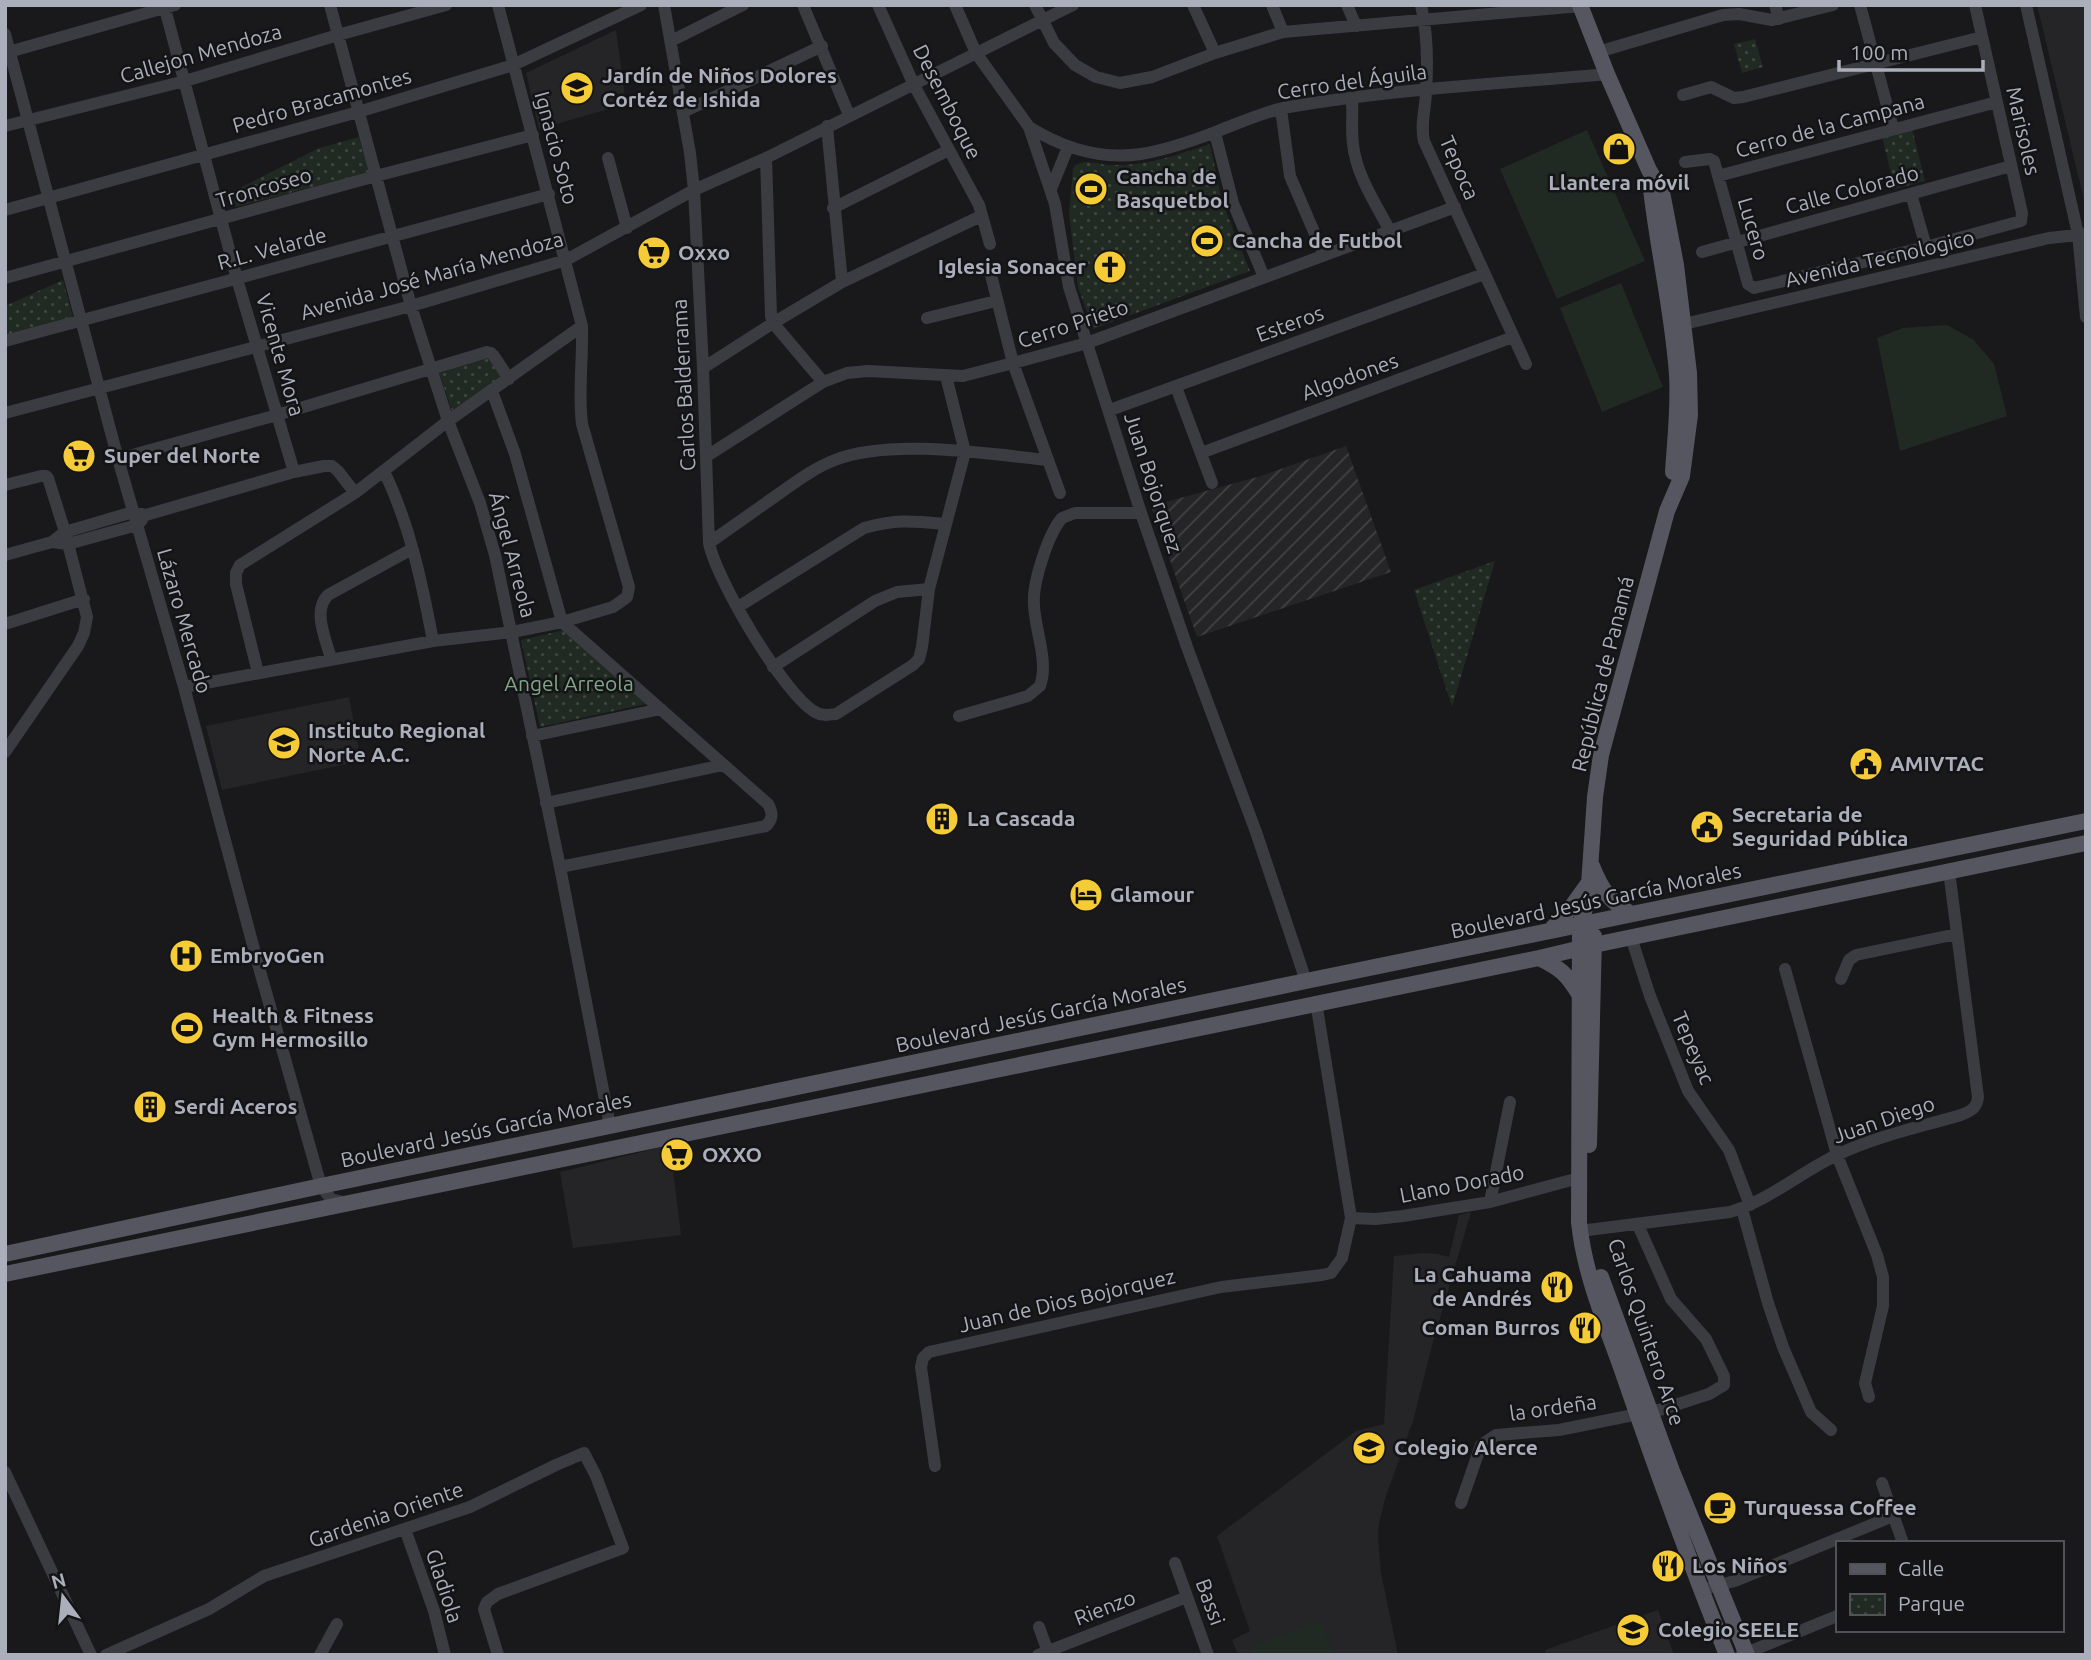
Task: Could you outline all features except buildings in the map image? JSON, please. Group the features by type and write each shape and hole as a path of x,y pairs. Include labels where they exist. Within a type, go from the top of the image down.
{"main road":[{"name":"República de Panamá","path":"1580,6 1607,74 1661,192 1676,265 1690,398 1689,433 1682,476 1670,503 1601,755 1595,797 1587,923"},
{"name":"República de Panamá","path":"1649,170 1677,375 1670,503"},
{"path":"1651,192 1662,216 1677,317 1679,322 1684,324 1678,332 1683,407 1675,446"},
{"name":"Boulevard Jesús García Morales","path":"5,1254 1306,981 2086,821"},
{"name":"Boulevard Jesús García Morales","path":"5,1274 2086,843"},
{"path":"1591,863 1603,890 1631,914"},
{"path":"1550,931 1589,882"},
{"name":"Carlos Quintero Arce","path":"1585,1231 1588,1210 1585,1077 1587,923"},
{"name":"Carlos Quintero Arce","path":"1587,946 1579,994 1585,1077 1579,1178 1585,1231 1700,1589 1727,1655"},
{"path":"1539,958 1569,977 1579,994"},
{"path":"687,1110 691,1133"},
{"name":"Carlos Quintero Arce","path":"1644,1413 1749,1652"}],"street":[{"name":"Ángel Arreola","path":"330,5 411,306 448,421 480,503 495,555 560,867 610,1126"},
{"name":"Callejon Mendoza","path":"5,126 185,81 446,5"},
{"name":"Ignacio Soto","path":"498,5 582,326 582,424 629,587 627,597 613,607 562,622"},
{"name":"Pedro Bracamontes","path":"5,210 358,113 513,65 641,5"},
{"name":"Carlos Balderrama","path":"664,5 694,190 709,543 721,576 773,667 811,709 823,715 836,714 919,659 929,589"},
{"path":"671,41 743,5"},
{"path":"803,5 849,115"},
{"name":"Desemboque","path":"878,5 914,85 976,200 990,244"},
{"name":"Juan Bojorquez","path":"955,5 976,53 1029,128 1051,189 1065,267 1141,513 1256,832 1306,981"},
{"path":"1035,5 1054,43 1075,65 1096,77 1120,83 1152,77 1215,53 1283,32 1580,6"},
{"name":"Avenida José María Mendoza","path":"5,413 411,306 566,260 694,190 766,158 1073,5"},
{"path":"1193,5 1215,53"},
{"path":"1272,5 1283,32"},
{"path":"1347,5 1356,26"},
{"name":"Tepoca","path":"1421,5 1425,20 1426,90 1423,133 1483,274 1526,364"},
{"path":"1775,5 1779,19"},
{"path":"1598,52 1732,13 1766,20 1779,19 1833,5"},
{"path":"1860,5 1893,128"},
{"name":"Marisoles","path":"1926,247 2017,223 2022,219 1975,5"},
{"path":"2026,5 2082,234 2086,317"},
{"path":"8,52 168,6"},
{"name":"Vicente Mora","path":"168,6 237,279 295,472"},
{"name":"Lázaro Mercado","path":"5,34 118,458 139,517 258,964 321,1186"},
{"path":"1684,95 1711,87 1734,98 1743,97 1982,37"},
{"path":"682,112 822,46"},
{"name":"Cerro del Águila","path":"1029,128 1050,140 1088,153 1140,154 1281,109 1426,90 1607,74"},
{"path":"1352,99 1355,157 1390,232"},
{"name":"Cerro de la Campana","path":"1685,162 1712,159 1718,176 1997,102"},
{"path":"1281,109 1290,176 1324,255"},
{"path":"827,126 842,282"},
{"path":"1215,132 1233,203 1264,277"},
{"name":"Troncoseo","path":"5,278 533,135"},
{"path":"1051,189 1068,147"},
{"path":"833,208 949,150"},
{"path":"608,158 627,228"},
{"path":"766,158 771,316 773,323 823,382"},
{"name":"Calle Colorado","path":"1702,252 2011,166"},
{"name":"Lucero","path":"1718,176 1748,284 1754,288 1926,247"},
{"name":"R.L. Velarde","path":"5,341 549,194"},
{"path":"1911,194 1926,247"},
{"name":"Cerro Prieto","path":"707,456 823,382 847,373 868,371 963,376 1087,343 1455,207"},
{"path":"703,368 842,282 981,216"},
{"name":"Avenida Tecnologico","path":"1684,324 2049,238 2082,234"},
{"path":"990,271 1013,363 1060,493"},
{"name":"Esteros","path":"1110,410 1483,274"},
{"path":"927,318 996,301"},
{"path":"258,673 236,584 236,573 240,565 355,494 448,421 582,326"},
{"name":"Algodones","path":"1200,453 1513,337"},
{"path":"118,458 277,415 487,352 491,353 509,379"},
{"path":"773,667 875,601 897,592 929,589 965,452 946,376"},
{"path":"1176,387 1212,483"},
{"path":"492,391 515,454 562,622 768,804 772,816 771,822 766,826 560,867"},
{"path":"709,543 811,471 836,459 859,453 892,449 965,452 1048,460"},
{"path":"5,555 295,472 332,466 355,494"},
{"path":"384,471 403,514 423,589 433,641"},
{"path":"5,485 46,476 84,599 87,617 85,633 78,646 5,752"},
{"path":"959,716 1028,696 1040,686 1043,670 1034,594 1044,556 1062,518 1075,513 1141,513"},
{"path":"738,607 864,528 887,522 945,524"},
{"path":"331,659 319,610 321,601 328,594 412,549"},
{"path":"6,625 84,599"},
{"path":"184,687 433,641 512,632 562,622"},
{"path":"532,736 661,709"},
{"path":"547,803 723,765"},
{"name":"Juan Diego","path":"1585,1231 1720,1215 1746,1207 1837,1155 1894,1134 1968,1113 1976,1106 1978,1097 1949,872"},
{"path":"1841,979 1850,960 1856,955 1957,934"},
{"name":"Tepeyac","path":"1631,937 1650,996 1688,1091 1730,1150 1768,1303 1783,1347 1811,1412 1831,1430"},
{"path":"1785,969 1837,1155 1877,1255 1883,1277 1883,1306 1864,1383 1869,1396"},
{"path":"1316,1002 1351,1217"},
{"path":"1490,1202 1510,1102"},
{"name":"Llano Dorado","path":"1351,1217 1376,1219 1490,1202 1579,1178"},
{"path":"321,1186 331,1199 347,1203"},
{"name":"Juan de Dios Bojorquez","path":"935,1466 921,1367 923,1358 929,1352 1221,1287 1331,1273 1342,1258 1351,1217"},
{"path":"1638,1225 1671,1299 1706,1339 1725,1381 1721,1388 1709,1394 1644,1413"},
{"name":"la ordeña","path":"1461,1503 1481,1445 1489,1438 1496,1435 1559,1430 1644,1413"},
{"name":"Gardenia Oriente","path":"106,1655 209,1609 264,1576 480,1503 584,1453 596,1476 623,1548 498,1594 488,1602 484,1609 486,1621 498,1655"},
{"path":"5,1472 91,1655"},
{"path":"1882,1482 1902,1541"},
{"path":"1700,1589 1735,1581 1893,1516"},
{"name":"Gladiola","path":"405,1529 434,1611 445,1655"},
{"name":"Bassi","path":"1175,1563 1208,1655"},
{"name":"Rienzo","path":"1044,1654 1187,1597"},
{"path":"1749,1652 1836,1616"},
{"path":"320,1655 337,1624"},
{"path":"1039,1627 1044,1654"}],"shaded area":[{"path":"2037,5 2086,5 2086,208"},
{"name":"Jardín de Niños Dolores Cortéz de Ishida","path":"616,30 626,104 539,129 526,73"},
{"path":"1346,446 1391,572 1197,637 1151,506 1261,476"},
{"name":"Instituto Regional Norte A.C.","path":"349,697 361,761 222,790 206,726"},
{"path":"670,1145 681,1235 573,1248 560,1172"},
{"name":"Colegio Alerce","path":"1471,1212 1413,1421 1379,1523 1381,1573 1398,1655 1238,1655 1232,1640 1250,1631 1217,1536 1356,1431 1384,1424 1394,1256 1422,1253 1449,1257 1459,1215"},
{"name":"Colegio SEELE","path":"1658,1610 1674,1655 1546,1655 1545,1650"}],"green space":[{"path":"1755,39 1763,67 1742,73 1734,44"},
{"path":"1912,128 1925,181 1895,189 1882,137"},
{"path":"1587,130 1645,261 1557,299 1500,169"},
{"path":"359,137 369,172 236,207 232,192 319,148"},
{"path":"1210,144 1222,202 1250,271 1093,329 1078,287 1069,214 1073,168 1085,162 1123,165 1148,162"},
{"path":"63,280 73,317 5,336 5,306"},
{"path":"1621,283 1663,387 1602,412 1560,308"},
{"path":"1947,325 1974,340 1994,364 2007,416 1900,451 1877,338 1903,328"},
{"path":"488,355 501,378 452,411 438,370"},
{"path":"1495,561 1452,707 1414,590"},
{"name":"Angel Arreola","path":"564,630 646,704 540,727 521,640"},
{"path":"1321,1620 1334,1655 1254,1655 1250,1646"}],"place":[{"name":"Jardín de Niños Dolores Cortéz de Ishida","path":"577,88"},
{"name":"Llantera móvil","path":"1619,149"},
{"name":"Cancha de Basquetbol","path":"1091,189"},
{"name":"Cancha de Futbol","path":"1207,241"},
{"name":"Oxxo","path":"654,253"},
{"name":"Iglesia Sonacer","path":"1110,267"},
{"name":"Super del Norte","path":"79,456"},
{"name":"Instituto Regional Norte A.C.","path":"284,743"},
{"name":"AMIVTAC","path":"1866,764"},
{"name":"La Cascada","path":"942,819"},
{"name":"Secretaria de Seguridad Pública","path":"1707,827"},
{"name":"Glamour","path":"1086,895"},
{"name":"EmbryoGen","path":"186,956"},
{"name":"Health & Fitness Gym Hermosillo","path":"187,1028"},
{"name":"Serdi Aceros","path":"150,1107"},
{"name":"OXXO","path":"677,1155"},
{"name":"La Cahuama de Andrés","path":"1557,1287"},
{"name":"Coman Burros","path":"1585,1328"},
{"name":"Colegio Alerce","path":"1369,1448"},
{"name":"Turquessa Coffee","path":"1720,1508"},
{"name":"Los Niños","path":"1668,1566"},
{"name":"Colegio SEELE","path":"1633,1630"}]}
